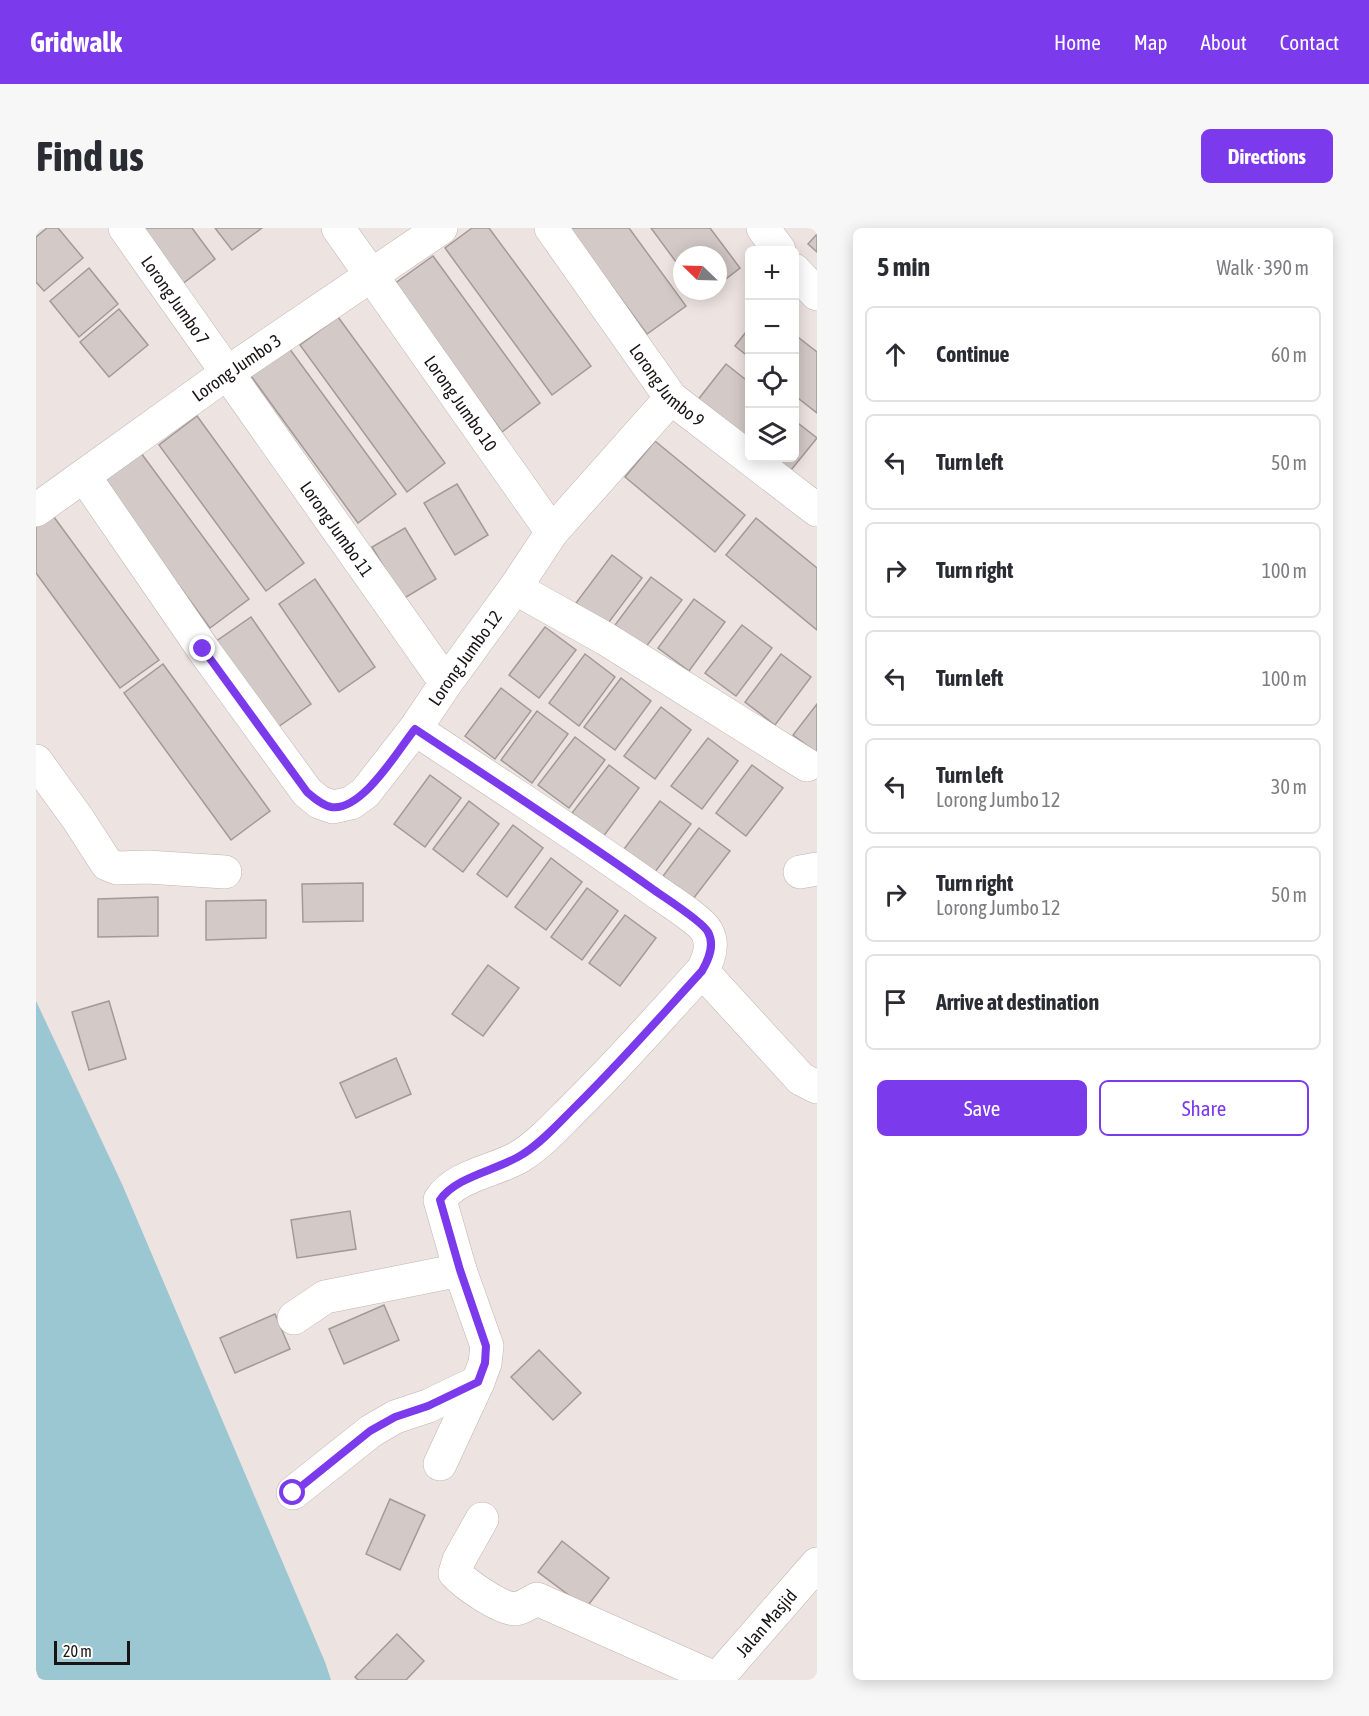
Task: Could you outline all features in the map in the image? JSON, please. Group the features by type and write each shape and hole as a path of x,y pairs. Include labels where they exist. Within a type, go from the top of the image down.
{"street":[{"name":"Lorong Jumbo 7","path":"125,228 227,374"},
{"name":"Lorong Jumbo 10","path":"338,228 552,532"},
{"name":"Lorong Jumbo 3","path":"36,510 227,374 441,228"},
{"name":"Lorong Jumbo 9","path":"551,228 671,398 817,510"},
{"path":"763,228 775,246"},
{"path":"799,274 817,294"},
{"name":"Lorong Jumbo 11","path":"227,374 446,683"},
{"name":"Lorong Jumbo 12","path":"84,476 217,668 307,792 319,802 333,807 351,803 365,793 415,729 552,532 671,398"},
{"path":"515,588 606,639 807,765"},
{"path":"415,729 591,845 689,916 707,931 711,945 709,958 702,971 601,1082 534,1147 501,1166 465,1180 446,1191 440,1200 460,1270 486,1346 485,1363 478,1382 441,1464"},
{"path":"36,761 107,864 117,868 147,867 225,872"},
{"path":"702,971 801,1078 817,1087"},
{"path":"294,1318 325,1297 460,1270"},
{"path":"293,1493 370,1431 395,1417 428,1406 478,1382"},
{"path":"482,1519 459,1560 455,1573 461,1580 505,1607 519,1609 537,1599 716,1680"},
{"name":"Jalan Masjid","path":"716,1680 817,1564"}],"water":[{"path":"36,1001 122,1184 331,1680 39,1680 36,1670"}],"building":[{"path":"47,228 58,228 83,258 44,291 36,282 36,237"},
{"path":"132,228 192,228 215,259 177,288"},
{"path":"215,228 262,228 232,250"},
{"path":"472,228 489,228 591,366 552,395 445,248"},
{"path":"569,228 629,228 673,288 673,300 682,300 686,306 647,334"},
{"path":"651,228 710,228 724,246 673,246 673,258"},
{"path":"817,234 817,252 808,244"},
{"path":"727,251 740,268 727,278"},
{"path":"433,256 540,403 502,432 394,284"},
{"path":"89,268 118,304 79,337 50,301"},
{"path":"119,309 148,345 109,377 80,342"},
{"path":"338,317 445,463 407,492 300,345"},
{"path":"745,333 745,354 735,346"},
{"path":"799,338 817,352 817,413 799,399"},
{"path":"289,348 396,494 358,523 251,376"},
{"path":"726,364 745,379 745,440 697,401"},
{"path":"197,416 304,563 266,591 159,445"},
{"path":"799,424 817,438 799,460"},
{"path":"655,441 745,515 715,552 625,477"},
{"path":"141,453 249,599 210,628 103,481"},
{"path":"771,462 798,462 787,475"},
{"path":"457,484 488,535 455,555 424,503"},
{"path":"51,513 159,660 120,688 36,573 36,524"},
{"path":"756,518 817,568 817,630 726,555"},
{"path":"405,528 436,579 403,599 372,547"},
{"path":"612,555 642,578 606,626 576,603"},
{"path":"651,577 682,600 645,648 615,625"},
{"path":"315,579 375,667 339,692 279,604"},
{"path":"694,599 725,622 689,671 658,648"},
{"path":"251,617 311,704 275,729 215,642"},
{"path":"742,625 772,648 736,696 705,673"},
{"path":"545,627 576,650 539,698 509,675"},
{"path":"585,654 615,677 579,726 549,703"},
{"path":"781,654 811,677 775,725 745,702"},
{"path":"163,664 270,811 231,840 124,693"},
{"path":"621,678 651,701 615,750 584,727"},
{"path":"501,688 531,711 495,759 465,736"},
{"path":"817,704 817,753 793,735"},
{"path":"661,707 691,730 655,779 624,756"},
{"path":"537,711 568,734 532,783 501,760"},
{"path":"575,737 605,760 569,808 538,785"},
{"path":"708,738 738,761 702,809 671,786"},
{"path":"609,765 639,788 603,837 572,813"},
{"path":"752,765 783,788 746,836 716,813"},
{"path":"430,775 461,798 425,847 394,824"},
{"path":"469,801 499,824 463,872 433,849"},
{"path":"660,801 691,824 655,872 624,849"},
{"path":"513,825 543,848 507,897 477,874"},
{"path":"699,828 730,851 693,899 663,876"},
{"path":"551,858 582,882 546,930 515,907"},
{"path":"363,883 363,921 303,922 302,884"},
{"path":"587,888 618,911 582,960 551,937"},
{"path":"158,897 158,936 98,937 98,899"},
{"path":"266,900 266,938 206,940 206,901"},
{"path":"625,915 656,938 620,986 589,963"},
{"path":"488,965 519,988 483,1036 452,1014"},
{"path":"109,1001 126,1059 89,1070 72,1012"},
{"path":"396,1058 411,1094 356,1118 340,1083"},
{"path":"350,1211 356,1249 297,1258 291,1220"},
{"path":"384,1305 399,1340 344,1364 329,1329"},
{"path":"275,1314 290,1349 235,1373 220,1338"},
{"path":"539,1350 581,1393 553,1420 511,1377"},
{"path":"390,1499 425,1515 400,1570 366,1554"},
{"path":"562,1541 609,1578 586,1608 538,1572"},
{"path":"397,1634 424,1661 406,1680 358,1680 355,1677"}],"route":[{"path":"203,649 307,792 319,802 333,807 351,803 365,793 415,729 591,845 689,916 707,931 711,945 709,958 702,971 601,1082 534,1147 501,1166 465,1180 446,1191 440,1200 460,1270 486,1346 485,1363 478,1382 428,1406 395,1417 370,1431 293,1493"}]}
